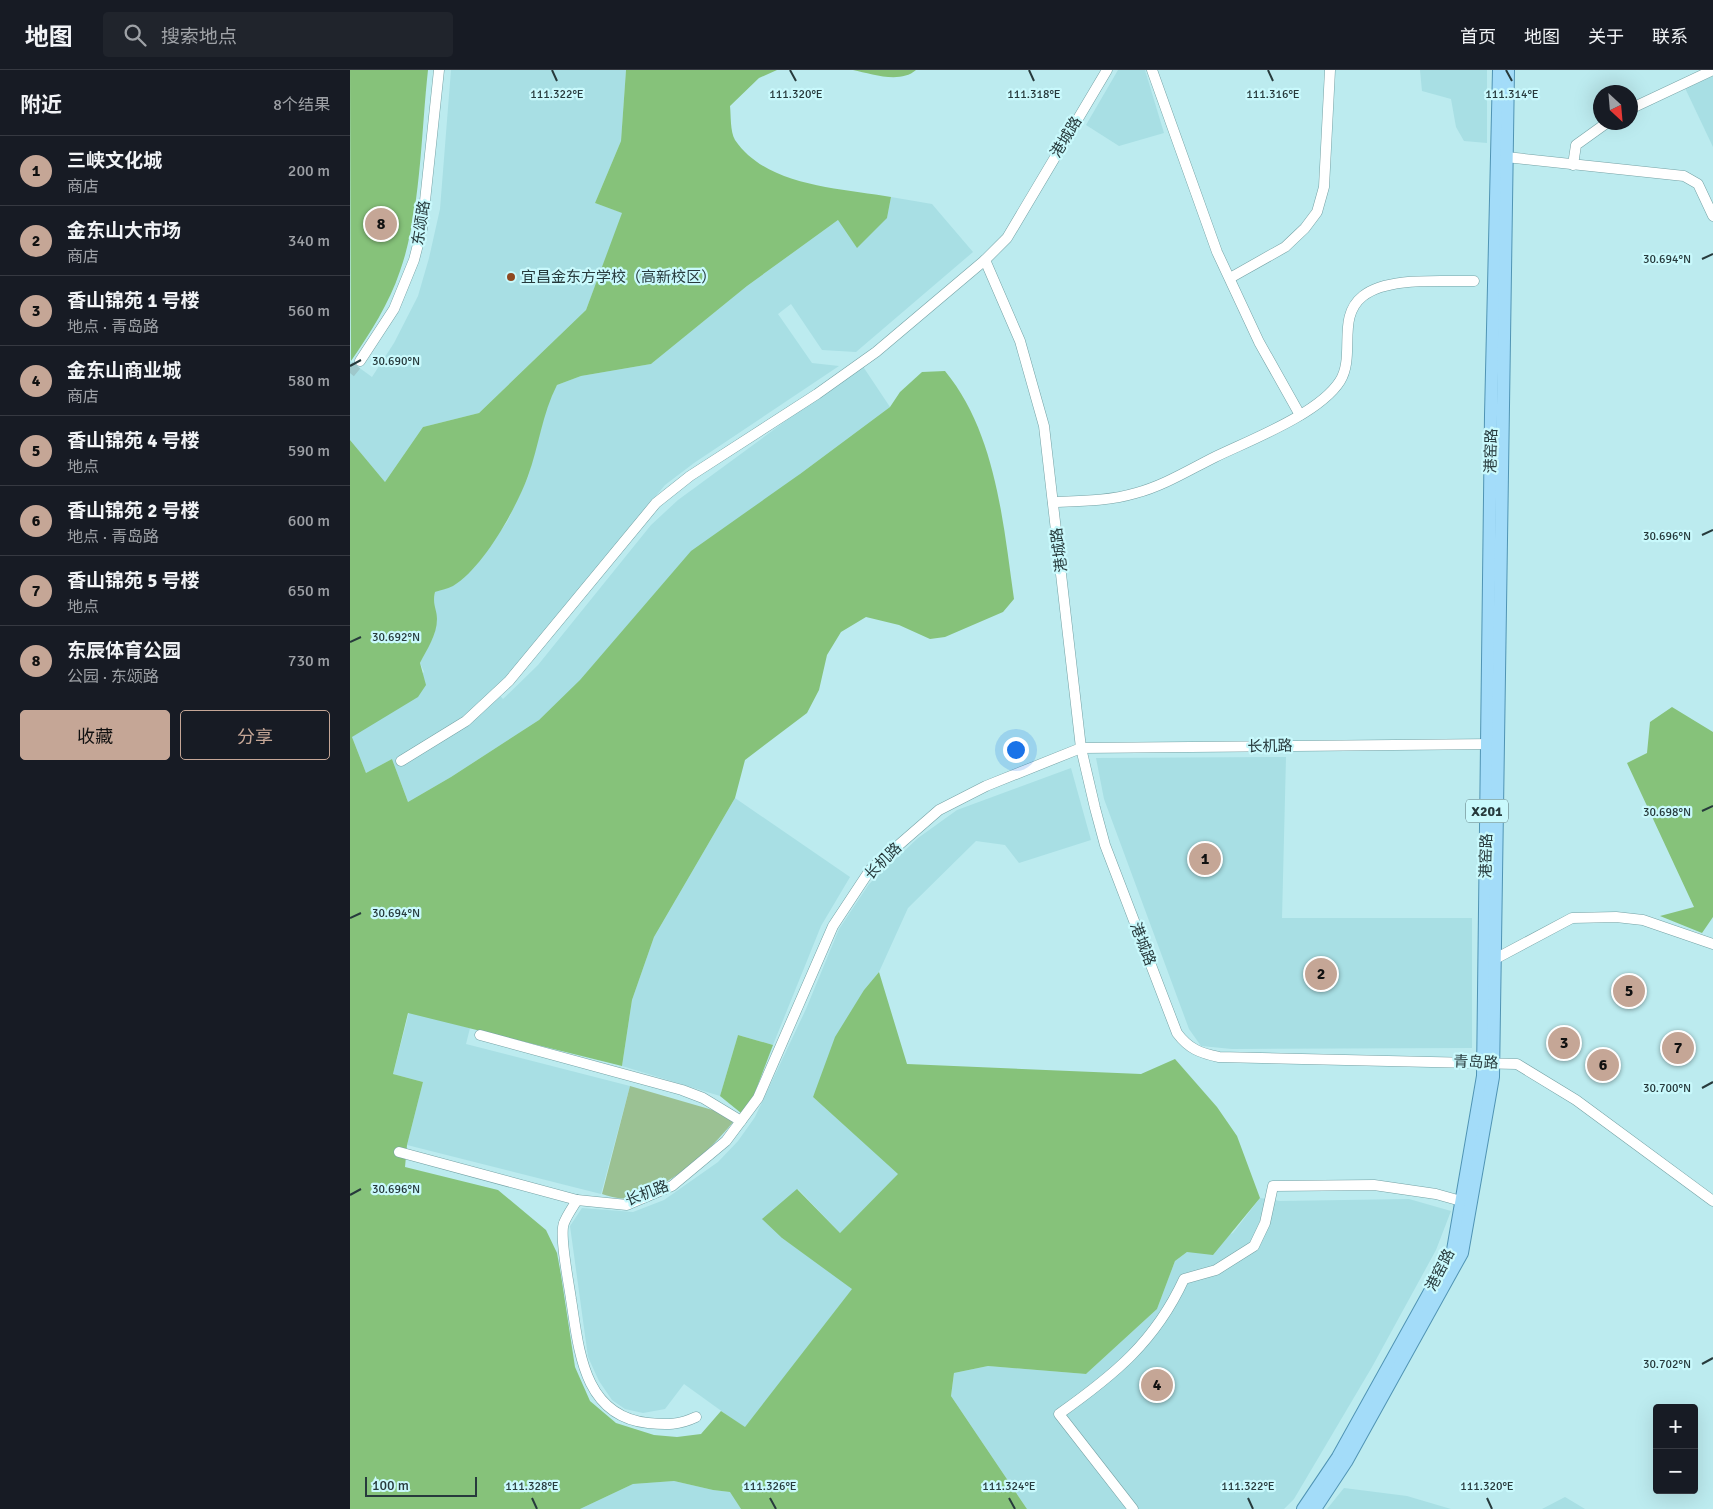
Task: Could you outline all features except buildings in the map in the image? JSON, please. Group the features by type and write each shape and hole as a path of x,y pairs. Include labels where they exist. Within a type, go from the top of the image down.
{"main road":[{"name":"港窑路","path":"1315,1509 1346,1462 1462,1253 1489,1062 1495,959 1491,415 1499,70"},
{"name":"港窑路","path":"1303,1509 1338,1457 1453,1250 1489,1062 1492,744 1508,70"}],"street":[{"name":"东颂路","path":"360,361 394,309 414,260 422,229 439,70"},
{"name":"港城路","path":"1106,70 1006,238 985,260 1020,341 1044,426 1081,748 1105,845 1177,1033 1184,1043 1197,1052"},
{"path":"1152,70 1213,243 1259,342 1300,415"},
{"path":"1230,278 1285,247 1305,228 1317,212 1324,187 1330,70"},
{"path":"1638,105 1713,70"},
{"path":"1573,165 1576,145 1597,130"},
{"path":"1506,157 1684,176 1698,184 1713,216"},
{"path":"400,761 466,721 509,682 656,503 690,476 817,394 876,352 985,260"},
{"path":"1053,502 1094,500 1136,494 1166,482 1300,415 1329,394 1341,380 1346,358 1348,324 1352,308 1362,296 1379,287 1393,283 1474,281"},
{"name":"长机路","path":"399,1152 577,1200 627,1205 672,1186 726,1141 758,1098 833,926 870,870 939,810 986,786 1081,748 1492,744"},
{"path":"1495,959 1572,918 1616,917 1643,920 1713,944"},
{"path":"480,1035 682,1090 703,1098 741,1121"},
{"name":"青岛路","path":"1197,1052 1219,1057 1517,1064 1576,1100 1713,1201"},
{"path":"1133,1509 1059,1414 1100,1384 1138,1350 1172,1304 1184,1279 1216,1270 1254,1246 1264,1222 1273,1186 1374,1185 1436,1194 1461,1201"},
{"path":"577,1200 563,1225 579,1354 587,1379 597,1396 612,1409 627,1418 672,1426 696,1417"}],"shaded area":[{"name":"宜昌金东方学校（高新校区）","path":"451,70 626,70 621,141 595,203 623,213 586,310 479,413 423,427 385,482 350,440 350,361 372,377 394,343 418,296 440,209"},
{"path":"1118,70 1145,70 1164,133 1119,146 1086,125"},
{"path":"1420,70 1487,70 1487,143 1464,141 1456,127 1451,99 1422,91"},
{"path":"1713,76 1713,147 1685,88"},
{"path":"891,197 932,204 973,252 856,352 822,350 791,304 778,314 812,363 839,366 694,463 665,485 495,690 503,699 538,665 651,525 678,500 862,365 890,407 800,474 539,720 451,777 408,802 392,759 366,773 352,737 424,672 420,663 434,635 437,618 433,604 435,592 452,586 463,578 480,559 507,522 528,477 548,402 557,385 581,376 651,364 747,286 838,220 887,218"},
{"path":"1286,757 1282,918 1472,918 1472,1048 1232,1049 1201,1046 1189,1029 1104,799 1096,758"},
{"path":"1071,768 1091,840 1019,863 1005,845 976,841 908,908 879,972 864,990 813,1097 899,1174 840,1233 798,1189 782,1238 853,1288 745,1428 684,1384 665,1409 643,1413 625,1409 612,1400 599,1381 588,1357 570,1226 582,1208 633,1212 664,1200 718,1162 738,1141 755,1117 806,1009 839,929 869,884 918,838 957,810"},
{"path":"735,798 850,877 821,926 773,1045 738,1035 720,1096 622,1066 632,1000 654,937"},
{"path":"409,1012 470,1028 466,1044 630,1086 601,1194 407,1145 423,1082 393,1074"},
{"path":"1260,1198 1280,1201 1409,1199 1451,1211 1436,1250 1372,1367 1294,1499 1284,1509 1027,1509 951,1396 954,1373 988,1366 1086,1374 1157,1309 1175,1261 1187,1252 1233,1233"},
{"path":"674,1481 731,1492 741,1509 580,1509 633,1484"},
{"path":"1344,1488 1407,1496 1451,1509 1327,1509"},
{"path":"1565,1497 1585,1509 1542,1509"}],"green space":[{"path":"350,70 428,70 416,198 407,248 396,283 385,307 351,361"},
{"path":"626,70 777,70 759,78 730,106 731,128 735,140 749,156 785,176 806,183 891,197 887,218 857,248 838,220 747,286 651,364 581,376 557,385 544,419 528,476 507,521 476,566 453,586 435,592 437,625 420,663 426,685 418,697 352,737 366,773 392,759 408,802 451,777 539,720 580,680 691,551 800,474 890,407 900,392 922,372 945,371 962,395 976,422 986,450 1001,509 1014,599 1003,612 945,637 930,639 899,625 866,617 841,632 827,655 819,690 807,713 745,760 735,798 654,937 632,1000 622,1066 408,1013 393,1074 423,1082 407,1145 405,1167 498,1190 546,1230 557,1253 575,1367 590,1401 616,1423 654,1435 677,1437 701,1434 721,1411 745,1427 852,1289 782,1238 762,1219 797,1189 840,1233 898,1174 813,1097 835,1037 864,990 879,972 907,1064 1141,1074 1175,1059 1217,1107 1237,1136 1260,1198 1213,1255 1187,1252 1175,1261 1157,1309 1086,1374 988,1366 954,1373 951,1396 1027,1509 741,1509 730,1492 674,1481 633,1484 580,1509 350,1509 350,440 385,482 423,427 479,413 586,310 622,213 595,203 621,141"},
{"path":"853,70 916,70 902,76 886,77"},
{"path":"1672,707 1713,732 1713,917 1702,933 1660,916 1694,907 1627,763 1647,753 1650,722"},
{"path":"738,1035 773,1045 754,1095 741,1113 720,1096"},
{"path":"630,1086 716,1111 733,1122 700,1157 672,1178 643,1194 622,1198 602,1194"}],"tunnel":[{"path":"350,373 360,361"}],"place":[{"name":"东辰体育公园","path":"381,224"},
{"name":"宜昌金东方学校（高新校区）","path":"511,277"},
{"name":"三峡文化城","path":"1205,859"},
{"name":"金东山大市场","path":"1321,974"},
{"name":"香山锦苑 4 号楼","path":"1629,991"},
{"name":"香山锦苑 1 号楼","path":"1564,1043"},
{"name":"香山锦苑 5 号楼","path":"1678,1048"},
{"name":"香山锦苑 2 号楼","path":"1603,1065"},
{"name":"金东山商业城","path":"1157,1385"}]}
